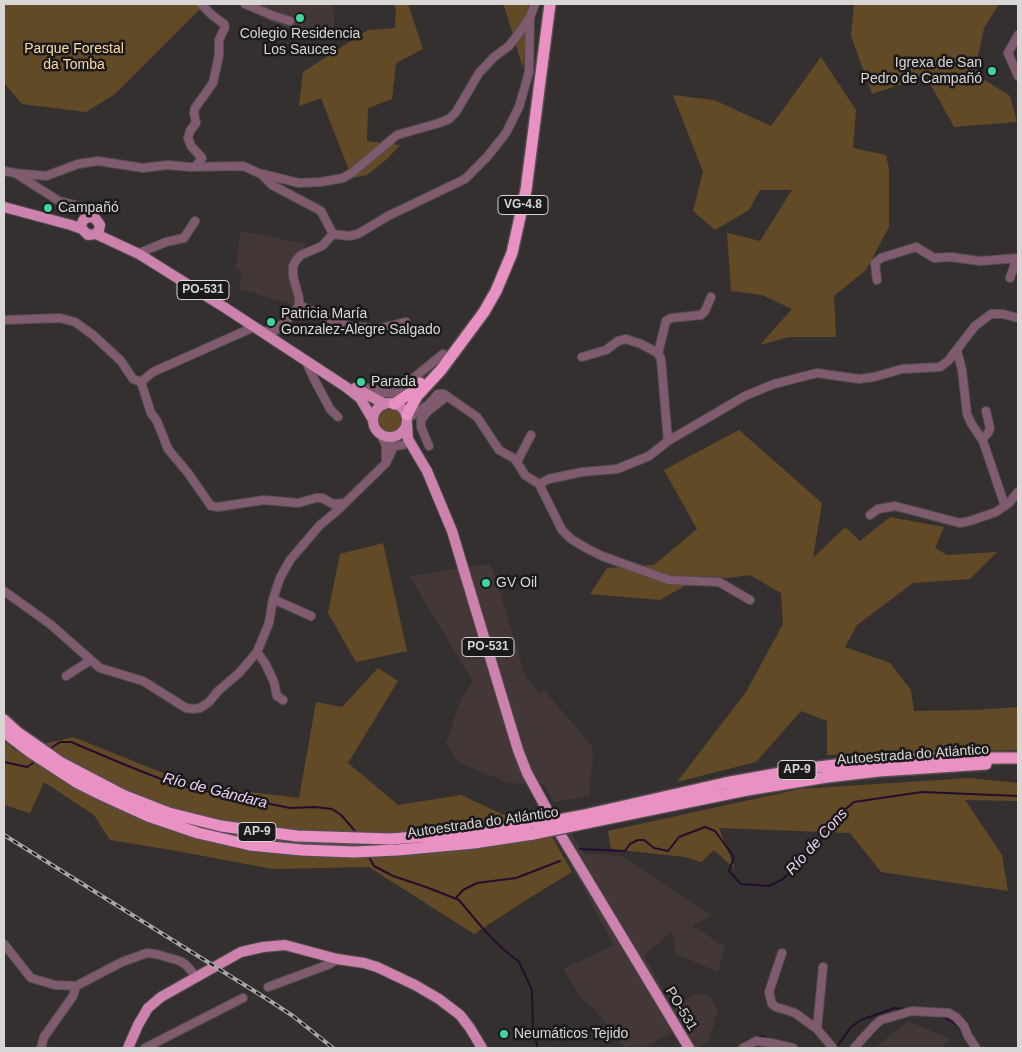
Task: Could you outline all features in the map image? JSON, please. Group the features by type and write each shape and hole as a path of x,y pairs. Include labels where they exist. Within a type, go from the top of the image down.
{"highway":[{"name":"VG-4.8","path":"407,419 488,305 506,271 512,254 526,190 550,4"},
{"path":"544,56 551,31 555,4"},
{"name":"VG-4.8","path":"390,404 408,394 463,342"},
{"name":"Autoestrada do Atlántico","path":"4,720 17,732 60,762 123,795 169,813 221,826 297,836 390,839 534,829"},
{"name":"Autoestrada do Atlántico","path":"4,732 76,782 148,816 198,833 250,845 354,852 464,844 583,819 827,777 879,771 1018,765"},
{"name":"Autoestrada do Atlántico","path":"583,819 725,783 809,768 871,761 925,758 1018,758"}],"main road":[{"name":"PO-531","path":"4,203 91,226 121,240 272,332 358,389 390,404 401,406 407,419 408,439 427,471 460,552 518,750 543,804 690,1048"},
{"name":"PO-531","path":"4,207 71,225 91,226 139,254 250,327 305,359 316,373 360,398 374,420 375,428 381,434 393,437 403,445 435,490"},
{"path":"83,208 91,211 91,226"},
{"path":"374,420 378,408 390,404"},
{"path":"393,437 402,432 407,419"},
{"path":"128,1048 148,1008 161,996 241,952 274,945 290,946 377,967 439,999 464,1020 482,1048"}],"street":[{"path":"196,166 202,158 191,146 188,138 190,131 196,123 195,108 213,83 219,55 219,40 225,27 201,4"},
{"path":"245,4 274,16 290,20"},
{"path":"4,170 46,176 78,164 98,161 143,168 168,165 243,166 261,174 298,183 334,180 353,172 398,135 439,124 450,119 479,72 494,57 510,46 530,17 535,4"},
{"path":"333,234 349,236 363,232 388,216 465,179 487,157 506,133 520,102 529,72 530,17"},
{"path":"1018,34 1008,53 1018,76"},
{"path":"4,165 59,201 83,208"},
{"path":"261,174 272,185 320,211 333,234"},
{"path":"142,252 166,242 184,238 196,221"},
{"path":"272,332 294,313 299,305 300,298 293,276 293,266 301,255 322,246 333,234"},
{"path":"877,280 875,263 881,258 916,247 934,258 951,257 980,261 1018,258 1010,278"},
{"path":"658,353 666,321 671,318 701,315 711,298"},
{"path":"299,305 341,324 351,326 377,329 406,322"},
{"path":"539,484 549,479 617,469 649,456 668,441 745,396 774,384 817,373 859,379 902,369 940,367 957,351 975,326 991,314 1002,314 1018,318"},
{"path":"4,320 60,318 75,322 88,331 121,361 133,379 140,382 168,449 188,473 210,506 218,508 264,500 298,503 316,498 322,498 333,504 345,503"},
{"path":"140,382 153,372 250,327"},
{"path":"582,357 606,350 626,339 658,353 661,359 668,441"},
{"path":"957,351 962,370 967,414 982,439 1005,506"},
{"path":"358,389 370,388 384,393 392,393 400,389 442,354"},
{"path":"316,373 330,409 338,417"},
{"path":"418,405 428,405 438,394 447,396 477,417 499,450 510,455 525,475 539,484 562,530 586,548 602,556 669,580 719,582 750,600"},
{"path":"429,446 421,427 421,420 428,411 447,396"},
{"path":"982,439 990,428 986,411"},
{"path":"381,434 387,450 386,463"},
{"path":"517,462 532,435"},
{"path":"391,452 389,448 393,437"},
{"path":"4,591 50,624 100,668 143,682 186,708 200,708 209,702 226,683 243,669 256,652 269,623 280,578 290,560 320,525 386,463 394,446 403,445"},
{"path":"870,515 878,509 895,506 960,523 996,512 1005,506 1018,492"},
{"path":"274,599 311,616"},
{"path":"256,652 265,663 274,682 277,696 283,700"},
{"path":"66,676 91,660"},
{"name":"PO-531","path":"565,841 593,898 684,1048"},
{"path":"4,944 34,980 59,985 76,986 122,962 146,953 180,961 196,976"},
{"path":"782,954 769,992 769,999 776,1007 795,1013 817,1029 832,1048"},
{"path":"268,987 330,964 338,959"},
{"path":"817,1029 823,967"},
{"path":"40,1048 44,1037 73,996 76,986"},
{"path":"145,1048 243,998"},
{"path":"854,1048 881,1020 912,1010 949,1013 956,1017 964,1026 976,1048"},
{"path":"743,1048 756,1042 772,1042 793,1048"}],"shaded area":[{"name":"Colegio Residencia Los Sauces","path":"236,4 333,4 334,26 297,31 274,23"},
{"path":"240,231 307,244 294,260 288,277 291,278 294,288 294,305 239,289 242,271 236,270"},
{"path":"489,564 494,573 526,678 540,693 544,690 592,746 593,760 590,796 554,802 545,785 509,783 459,763 446,744 460,701 473,682 409,576"},
{"path":"571,833 583,853 623,856 712,916 692,925 725,947 718,972 676,954 672,931 644,956 674,1009 697,993 710,996 718,1010 709,1041 697,1048 684,1048 674,1032 642,1048 624,1048 597,1012 583,1000 563,969 614,945 562,849 552,837"},
{"path":"908,1021 950,1039 941,1048 875,1048"}],"green space":[{"name":"Parque Forestal da Tomba","path":"4,4 205,4 115,94 86,112 22,104 4,83"},
{"path":"392,4 408,4 423,49 396,63 392,99 368,108 367,141 400,145 387,159 367,175 352,178 321,98 299,106 303,72 368,30 395,28 396,8"},
{"path":"503,4 529,4 523,68 506,12"},
{"path":"854,4 999,4 984,28 976,65 980,77 1010,96 1017,122 954,127 926,76 872,94 851,36"},
{"path":"821,57 856,110 853,148 886,155 889,169 889,227 866,270 834,296 836,337 789,337 760,345 792,309 762,295 731,291 727,233 760,241 792,190 760,190 749,210 715,230 693,211 703,172 673,95 714,100 771,126"},
{"path":"390,408 395,409 401,415 401,425 395,431 390,432 385,431 379,425 378,420 379,415 385,409"},
{"path":"739,430 822,503 813,558 845,527 860,541 890,517 944,527 935,548 947,555 997,552 970,579 913,583 857,625 845,647 890,663 911,690 914,711 1018,707 1018,750 827,755 827,721 801,711 756,762 677,782 746,692 783,624 781,593 750,575 728,578 702,576 660,600 590,594 607,568 654,565 697,529 664,470"},
{"path":"383,543 407,651 356,662 328,613 340,554"},
{"path":"378,668 398,681 348,763 398,805 461,795 552,837 572,872 474,934 369,867 272,869 110,840 94,815 44,782 30,813 4,805 4,741 16,751 73,737 193,785 299,798 316,702 342,707"},
{"path":"969,778 1018,783 1018,801 965,800 1002,855 1008,891 881,872 850,833 719,828 735,869 714,850 701,862 685,857 611,849 608,831 800,789"}],"waterway":[{"name":"Río de Gándara","path":"51,748 60,742 71,742 176,785 290,808 315,807 332,809 341,815 356,832"},
{"path":"4,762 27,767 33,763"},
{"name":"Río de Cons","path":"580,849 625,851 630,844 638,840 644,840 654,848 668,851 679,837 705,827 715,831 734,857 729,871 741,884 769,886 783,879 822,838 842,812 854,802 922,792 1018,796"},
{"name":"Río de Gándara","path":"369,857 374,866 393,876 459,900 485,931 519,962 532,990 533,1031 538,1048"},
{"name":"Río de Cons","path":"456,898 463,890 477,883 516,878 560,861"},
{"path":"836,1048 851,1027 861,1020 895,1008 906,1009"},
{"path":"940,1015 956,1024 963,1031"},
{"path":"744,1043 762,1036 769,1039"},
{"path":"968,1042 970,1048"}],"railway":[{"path":"4,835 267,999 293,1016 333,1048"}],"place":[{"name":"Colegio Residencia Los Sauces","path":"300,18"},
{"name":"Igrexa de San Pedro de Campañó","path":"992,71"},
{"name":"Campañó","path":"48,208"},
{"name":"Patricia María Gonzalez-Alegre Salgado","path":"271,322"},
{"name":"Parada","path":"361,382"},
{"name":"GV Oil","path":"486,583"},
{"name":"Neumáticos Tejido","path":"504,1034"}]}
